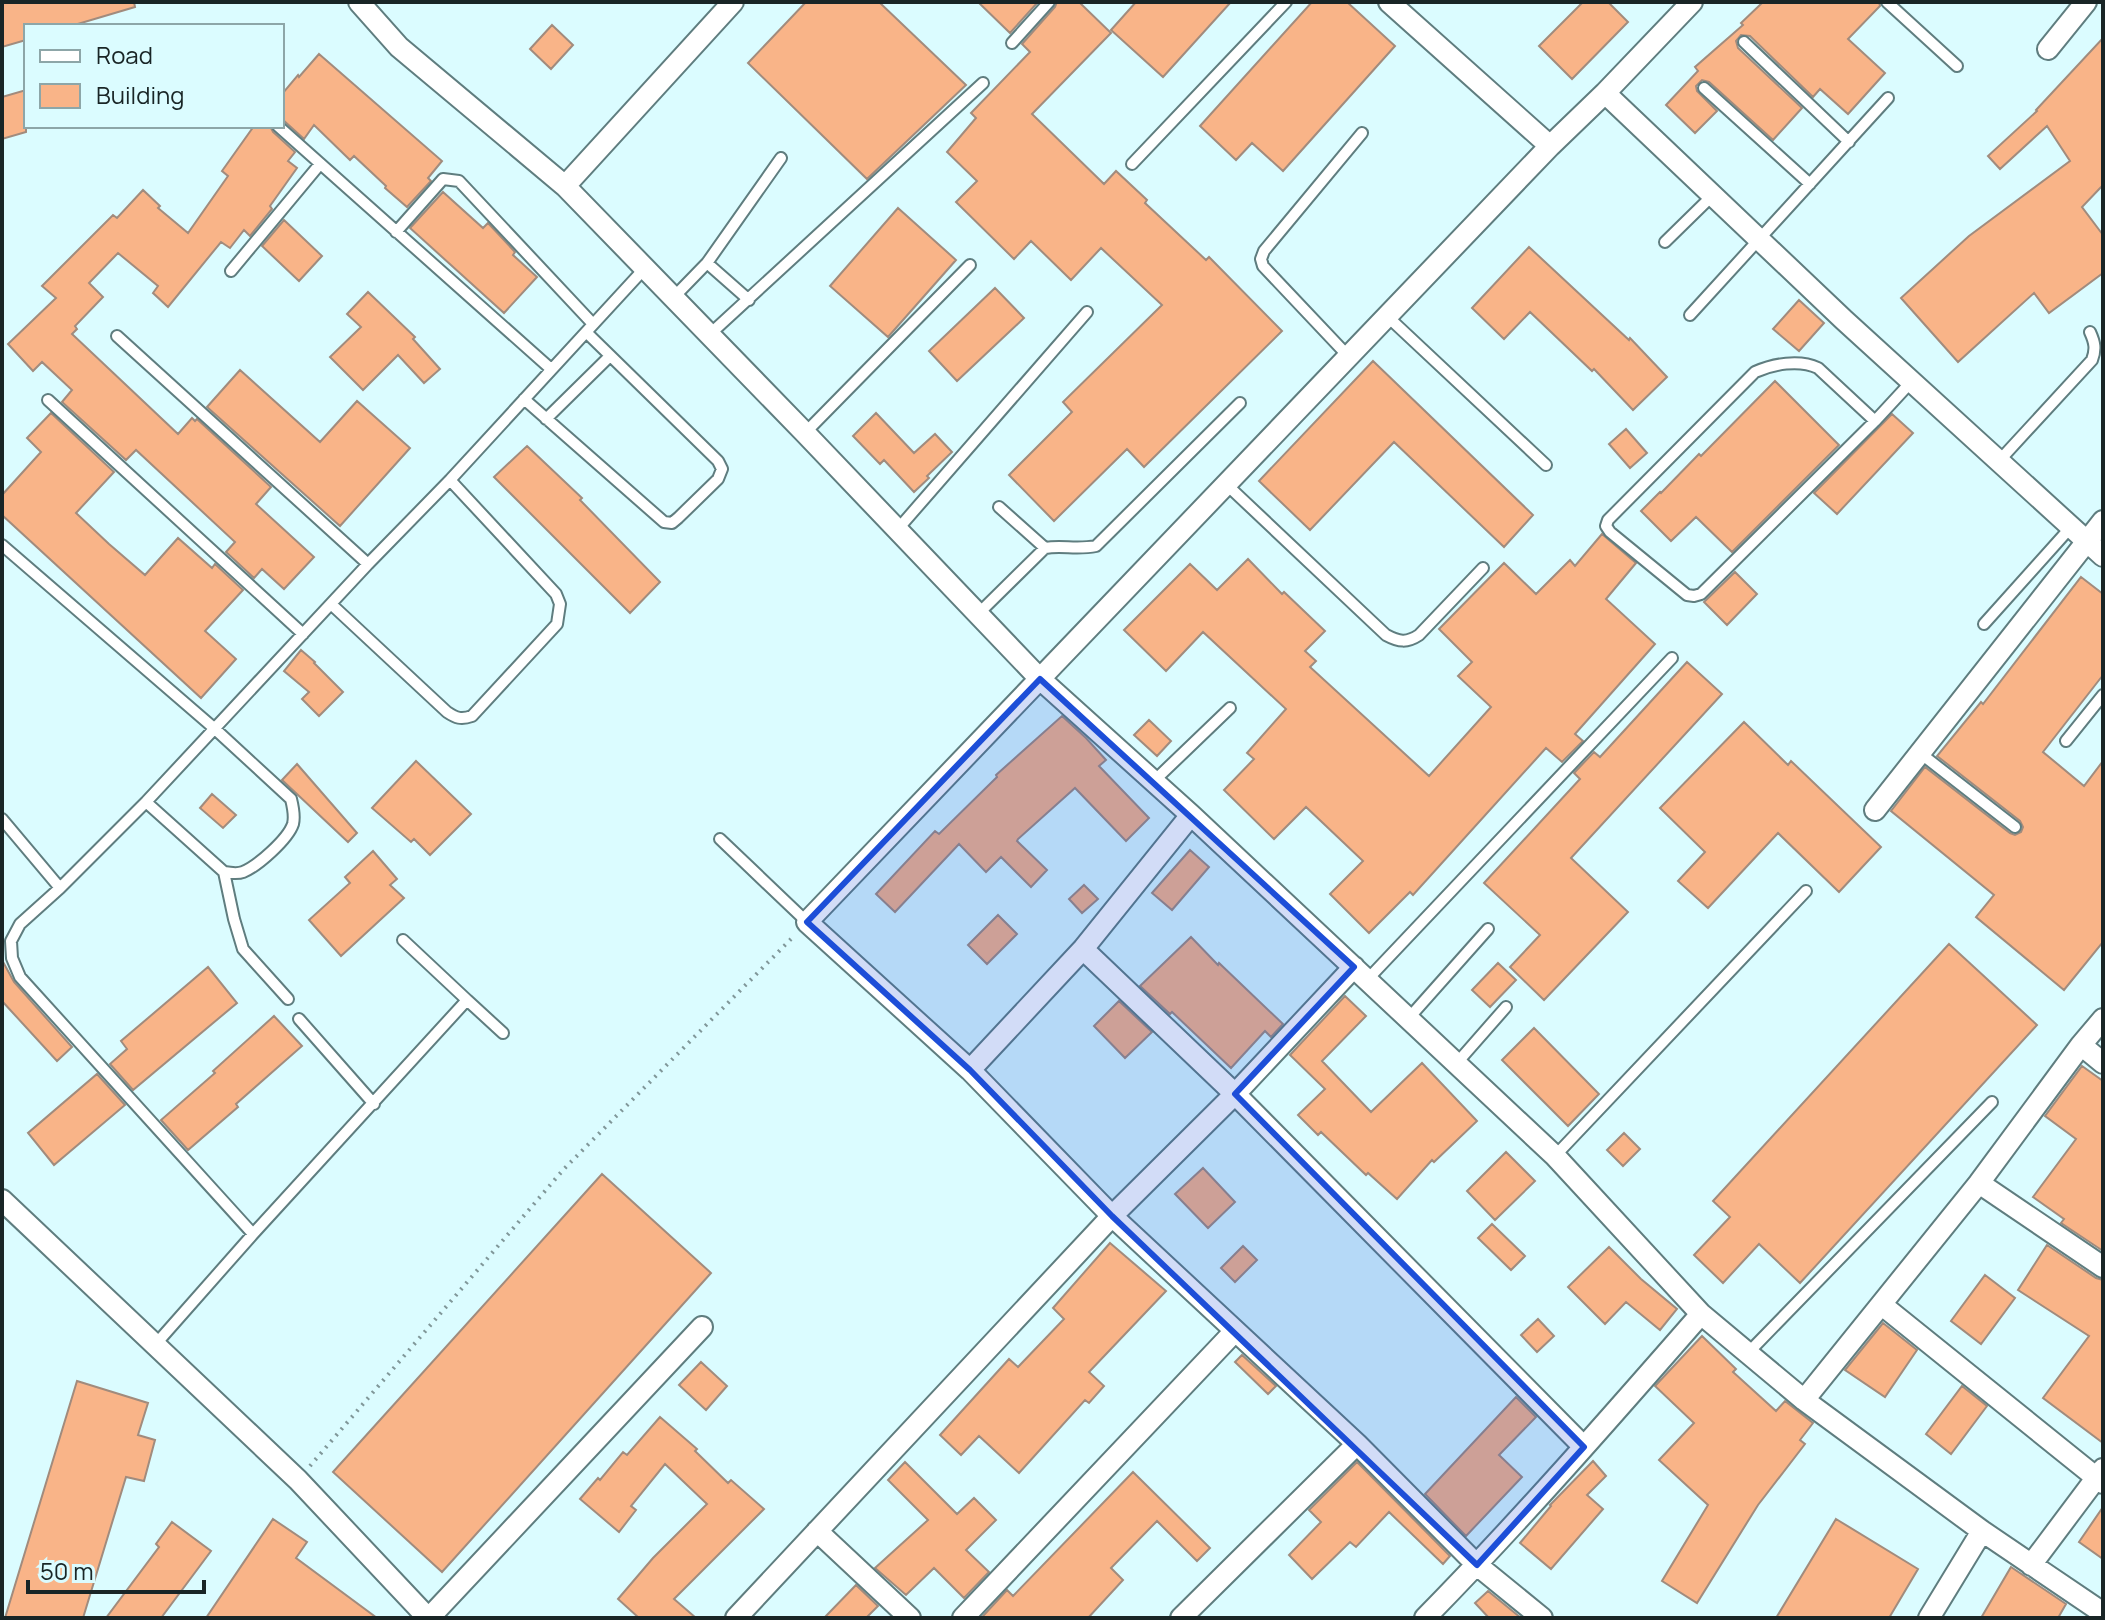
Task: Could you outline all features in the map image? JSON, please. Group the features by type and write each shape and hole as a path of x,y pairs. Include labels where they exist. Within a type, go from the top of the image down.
{"street":[{"path":"359,2 399,47 565,186 1040,679 1191,815 1555,1156 1701,1314 1804,1400 1982,1531 2103,1613"},
{"path":"565,186 733,2"},
{"path":"1389,2 1550,146"},
{"path":"1542,1618 1477,1565 1357,1444 1112,1216 970,1070 807,922 1550,146 1692,2"},
{"path":"2048,49 2086,2"},
{"path":"1605,93 2103,556"},
{"path":"1875,810 2103,521"},
{"path":"970,1070 1083,949 1191,815"},
{"path":"1083,949 1235,1094 1584,1447"},
{"path":"736,1618 1112,1216 1360,974"},
{"path":"1804,1400 1979,1183 2103,1019"},
{"path":"2081,1045 2103,1063"},
{"path":"1979,1183 2103,1267"},
{"path":"2,1200 298,1480 429,1618 702,1327"},
{"path":"1882,1305 2101,1477 2031,1565"},
{"path":"1425,1618 1477,1565 1701,1314"},
{"path":"963,1618 1235,1331"},
{"path":"1181,1618 1357,1444"},
{"path":"817,1531 910,1618"},
{"path":"1929,1618 1982,1531"}],"lane":[{"path":"1012,43 1049,2"},
{"path":"1132,164 1286,2"},
{"path":"1887,2 1957,66"},
{"path":"1744,42 1849,142"},
{"path":"709,335 983,83"},
{"path":"1704,88 1810,184"},
{"path":"1690,315 1888,98"},
{"path":"280,128 551,369"},
{"path":"1349,357 1263,266 1261,259 1264,251 1362,133"},
{"path":"673,298 707,263 781,158"},
{"path":"231,271 320,164"},
{"path":"396,232 443,179 459,181 610,356 718,461 722,469 718,479 678,518 672,523 664,522 524,399"},
{"path":"1665,242 1713,195"},
{"path":"707,263 749,300"},
{"path":"805,433 970,265"},
{"path":"253,1234 20,977 12,958 11,941 20,924 146,802 645,268"},
{"path":"898,529 1087,312"},
{"path":"1387,316 1546,465"},
{"path":"1999,461 2092,360 2095,342 2090,332"},
{"path":"117,336 368,564"},
{"path":"546,419 610,356"},
{"path":"1875,421 1818,368 1808,363 1769,366 1755,372 1608,520 1606,526 1687,595 1701,594 1875,421 1912,381"},
{"path":"48,400 303,634"},
{"path":"978,614 1045,548 1082,549 1096,546 1240,403"},
{"path":"331,604 447,712 455,718 472,716 557,624 560,604 556,594 450,480"},
{"path":"1226,484 1386,635 1398,642 1410,641 1419,635 1483,568"},
{"path":"999,507 1045,548"},
{"path":"1984,624 2071,527"},
{"path":"2,545 215,729 291,799 293,824 282,841 242,873 224,872"},
{"path":"1360,974 1672,658"},
{"path":"2066,741 2103,695"},
{"path":"1154,781 1230,708"},
{"path":"1920,753 2015,827"},
{"path":"146,802 224,872 243,949 288,999"},
{"path":"2,819 60,888"},
{"path":"720,839 807,922"},
{"path":"1555,1156 1806,891"},
{"path":"1408,1019 1488,929"},
{"path":"403,940 503,1033"},
{"path":"155,1345 467,1000"},
{"path":"1456,1064 1506,1007"},
{"path":"299,1019 374,1104"},
{"path":"1748,1353 1992,1102"}],"path":[{"path":"298,1480 563,1170 807,922"}],"highlighted area":[{"path":"1040,679 1354,967 1235,1094 1584,1447 1477,1565 1112,1216 970,1070 807,922"}],"building":[{"path":"2,2 134,2 135,7 78,24 24,24 24,41 2,47"},
{"path":"806,2 879,2 966,85 867,179 748,63"},
{"path":"978,2 1038,2 1010,33"},
{"path":"1057,2 1079,2 1111,33 1032,114 1104,184 1116,171 1147,200 1145,203 1206,260 1209,257 1282,331 1144,467 1127,449 1054,521 1009,475 1072,412 1063,402 1162,305 1101,248 1071,280 1031,241 1014,259 956,202 977,181 947,152 976,118 971,113 1030,52 1022,44"},
{"path":"1136,2 1231,2 1163,77 1111,30"},
{"path":"1312,2 1347,2 1395,46 1283,171 1252,143 1236,160 1200,126"},
{"path":"1583,2 1608,2 1628,22 1572,79 1539,46"},
{"path":"1763,2 1879,2 1880,6 1848,39 1885,73 1848,114 1820,89 1813,97 1750,36 1741,35 1736,41 1738,48 1802,108 1773,140 1709,82 1702,80 1696,86 1697,91 1717,111 1695,133 1666,105 1698,71 1695,67 1743,25 1741,23"},
{"path":"552,25 573,45 551,69 530,49"},
{"path":"2103,38 2103,185 2082,207 2103,235 2103,273 2049,313 2034,293 1958,362 1901,298 1969,236 2070,161 2047,126 2000,169 1988,156 2037,111"},
{"path":"319,54 442,161 428,178 431,181 407,207 354,156 350,160 314,125 304,139 284,121 284,92"},
{"path":"24,91 26,132 2,139 2,97"},
{"path":"253,128 271,128 295,152 288,161 297,168 270,206 272,209 250,236 244,230 230,248 221,242 168,307 153,293 158,286 118,253 89,283 103,297 75,326 77,329 72,334 178,434 192,418 197,419 271,487 256,504 314,557 284,589 262,569 254,578 226,552 235,542 136,450 126,460 62,402 72,390 42,362 33,371 8,344 56,298 42,286 113,215 117,218 143,190 160,206 158,208 188,233 228,176 222,171"},
{"path":"443,192 483,228 488,223 515,252 513,255 537,277 504,313 410,228"},
{"path":"898,208 956,260 888,337 830,286"},
{"path":"284,220 322,256 299,281 262,246"},
{"path":"1529,247 1630,338 1667,377 1633,410 1594,369 1592,371 1530,312 1504,339 1472,308"},
{"path":"995,288 1024,318 957,381 929,351"},
{"path":"368,292 415,337 413,339 440,369 424,383 398,355 363,390 330,357 361,327 347,314"},
{"path":"1799,300 1824,323 1799,351 1773,329"},
{"path":"1373,361 1533,515 1504,547 1394,442 1310,530 1259,481"},
{"path":"240,370 320,442 357,401 410,448 340,526 207,407"},
{"path":"1775,381 1839,445 1732,552 1696,517 1671,541 1641,511"},
{"path":"51,413 114,472 76,513 109,544 145,575 178,538 212,568 215,564 243,590 205,631 236,659 201,698 2,515 2,495 41,452 27,438"},
{"path":"876,413 914,453 935,434 952,452 914,492 884,460 880,464 853,436"},
{"path":"1892,414 1913,433 1837,514 1814,493"},
{"path":"1626,429 1647,453 1630,468 1609,444"},
{"path":"527,446 582,498 580,500 660,582 630,613 494,477"},
{"path":"1602,534 1636,563 1606,599 1655,644 1575,734 1583,741 1562,762 1546,748 1413,895 1410,892 1369,933 1330,894 1363,861 1306,807 1274,839 1224,790 1254,759 1247,753 1286,709 1203,632 1166,671 1124,630 1190,564 1217,590 1248,559 1325,631 1305,651 1316,661 1310,667 1429,776 1491,707 1458,676 1472,662 1439,629 1504,563 1536,594 1570,560 1575,566"},
{"path":"1735,572 1757,594 1727,625 1704,602"},
{"path":"2081,577 2103,594 2103,675 2043,752 2084,786 2103,761 2103,942 2064,990 1976,917 1994,895 1891,811 1925,767 2010,833 2015,835 2021,832 2023,827 2020,821 1937,756 1981,702 1983,704"},
{"path":"301,650 343,692 319,716 302,699 309,692 284,671"},
{"path":"1687,662 1722,694 1571,858 1628,912 1544,1000 1510,967 1540,935 1484,883 1580,779 1574,773 1594,752 1600,757"},
{"path":"1062,716 1106,760 1099,766 1149,818 1126,841 1075,788 1017,841 1047,870 1031,887 1001,857 986,872 959,844 895,912 876,894 935,831 939,834 996,775"},
{"path":"1149,720 1171,741 1157,756 1134,735"},
{"path":"1744,722 1788,765 1791,761 1881,847 1839,892 1778,833 1708,908 1678,881 1705,852 1660,808"},
{"path":"416,761 471,814 430,855 372,808"},
{"path":"297,764 357,833 348,842 282,780"},
{"path":"212,794 236,815 223,828 200,808"},
{"path":"1190,850 1209,867 1172,910 1152,893"},
{"path":"373,851 397,879 390,885 404,898 341,956 309,920 350,883 345,877"},
{"path":"1084,885 1098,899 1082,913 1069,899"},
{"path":"998,915 1017,934 987,964 968,945"},
{"path":"1191,937 1283,1024 1271,1037 1265,1031 1231,1068 1140,986"},
{"path":"1949,944 2037,1025 1800,1283 1759,1244 1723,1283 1694,1255 1730,1217 1713,1201"},
{"path":"2,960 14,982 72,1047 57,1061 2,1001"},
{"path":"1498,963 1516,980 1490,1007 1472,990"},
{"path":"208,967 237,1003 133,1090 110,1064 127,1049 121,1041"},
{"path":"1345,996 1366,1016 1322,1061 1371,1112 1422,1063 1477,1121 1434,1162 1432,1160 1397,1199 1298,1115 1325,1089 1290,1055"},
{"path":"1119,1001 1152,1032 1125,1058 1094,1026"},
{"path":"274,1016 302,1046 188,1150 161,1120"},
{"path":"1534,1028 1599,1094 1568,1126 1502,1060"},
{"path":"2082,1066 2103,1081 2103,1251 2061,1223 2064,1219 2033,1197 2076,1139 2045,1116"},
{"path":"97,1074 125,1105 54,1165 28,1133"},
{"path":"1624,1133 1640,1149 1623,1166 1607,1150"},
{"path":"1506,1152 1535,1181 1495,1220 1467,1191"},
{"path":"1203,1168 1235,1202 1208,1228 1175,1194"},
{"path":"602,1174 711,1273 442,1572 333,1472"},
{"path":"1492,1224 1525,1256 1511,1270 1478,1238"},
{"path":"1110,1243 1166,1291 1089,1372 1104,1386 1089,1403 1085,1400 1019,1473 979,1436 961,1455 940,1435 1009,1359 1018,1367 1064,1319 1053,1308"},
{"path":"2047,1245 2103,1280 2103,1443 2043,1398 2089,1336 2018,1290"},
{"path":"1243,1246 1257,1260 1235,1282 1221,1268"},
{"path":"1609,1247 1677,1309 1660,1330 1626,1302 1605,1324 1568,1287"},
{"path":"1985,1275 2015,1298 1981,1344 1951,1321"},
{"path":"1538,1319 1554,1336 1537,1352 1521,1335"},
{"path":"1883,1323 1917,1350 1885,1397 1845,1370"},
{"path":"1702,1336 1736,1369 1733,1372 1776,1411 1785,1401 1813,1423 1800,1440 1805,1444 1758,1505 1697,1603 1662,1581 1708,1505 1659,1460 1694,1423 1655,1386"},
{"path":"1242,1355 1276,1386 1268,1394 1235,1362"},
{"path":"701,1362 727,1386 706,1410 679,1385"},
{"path":"77,1381 148,1403 138,1435 155,1440 144,1481 126,1477 83,1618 5,1618"},
{"path":"1962,1386 1987,1406 1951,1454 1926,1434"},
{"path":"1516,1397 1536,1417 1499,1455 1522,1477 1466,1536 1425,1494"},
{"path":"660,1417 697,1449 695,1451 728,1483 731,1480 764,1509 674,1599 696,1618 639,1618 618,1599 653,1558 707,1504 665,1464 631,1506 636,1510 619,1532 580,1499 623,1452 627,1455"},
{"path":"1593,1461 1606,1476 1587,1495 1603,1509 1551,1569 1520,1543 1550,1505"},
{"path":"905,1462 957,1514 974,1498 996,1520 966,1550 989,1572 964,1598 934,1568 906,1595 875,1568 928,1520 888,1480"},
{"path":"1357,1462 1450,1556 1443,1564 1389,1512 1356,1547 1350,1542 1312,1579 1289,1555 1321,1522 1309,1510"},
{"path":"1133,1472 1210,1548 1197,1561 1157,1521 1111,1568 1123,1580 1088,1618 983,1616 1007,1590 1013,1596"},
{"path":"2103,1507 2103,1559 2079,1542"},
{"path":"273,1519 307,1542 296,1558 377,1618 206,1618"},
{"path":"1836,1519 1918,1569 1889,1618 1776,1618"},
{"path":"172,1522 211,1551 161,1618 106,1618 159,1547 156,1544"},
{"path":"2011,1567 2066,1604 2058,1618 1981,1618"},
{"path":"856,1585 878,1606 866,1618 824,1618"},
{"path":"1488,1591 1521,1618 1489,1618 1475,1603"}]}
